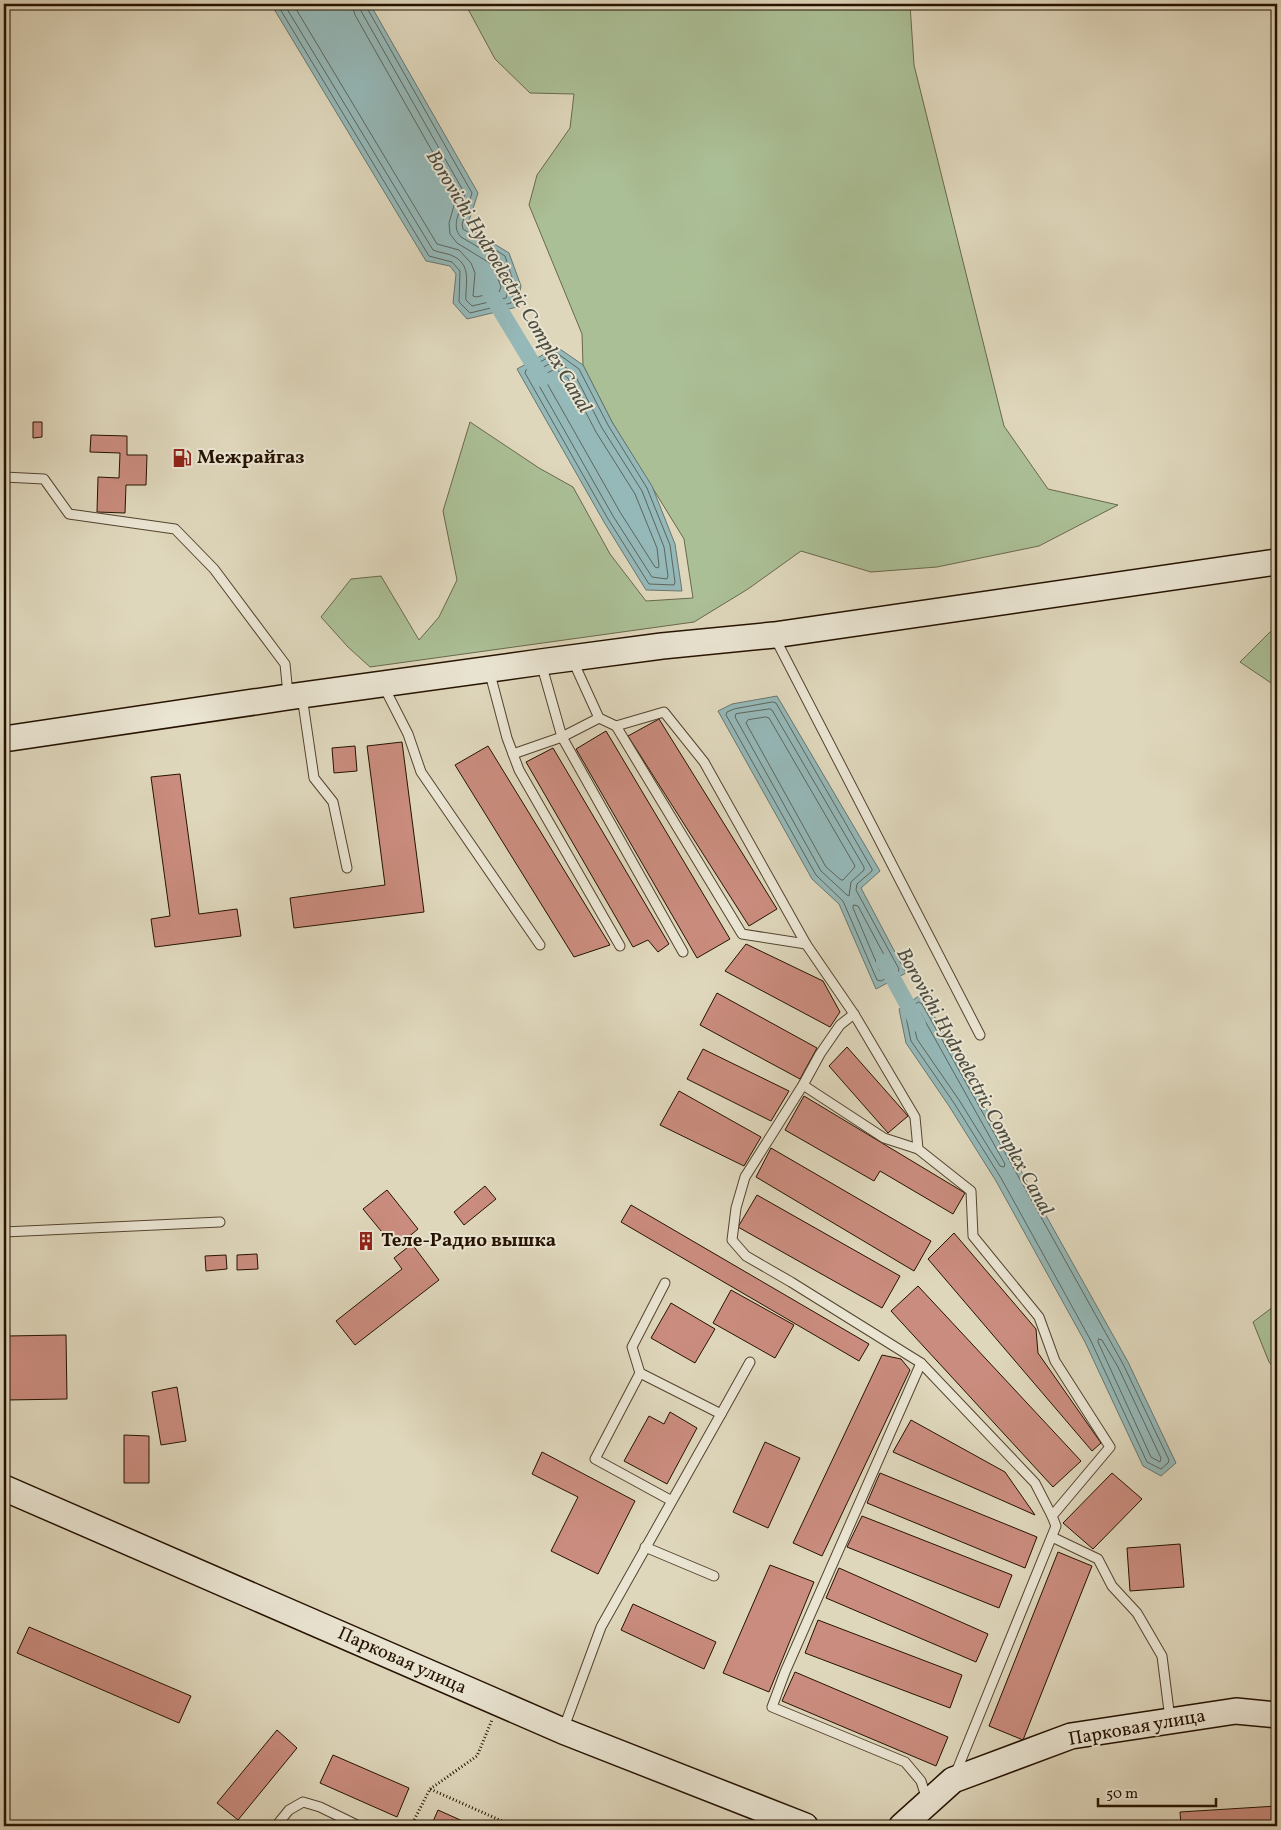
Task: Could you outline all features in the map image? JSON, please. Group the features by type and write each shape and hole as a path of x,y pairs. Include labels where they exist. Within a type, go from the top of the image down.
{"street":[{"path":"4,739 541,662 662,646 774,635 1277,562"},
{"name":"Парковая улица","path":"4,1488 563,1731 805,1826"},
{"name":"Парковая улица","path":"902,1826 953,1780 1071,1736 1236,1711 1277,1715"}],"lane":[{"path":"4,477 44,479 69,514 175,529 214,569 285,664 295,696 314,778 333,802 347,868"},
{"path":"774,635 980,1035"},
{"path":"572,658 599,718 616,726 742,934 806,944"},
{"path":"541,662 562,737 683,952"},
{"path":"489,670 519,770 620,946"},
{"path":"383,684 408,734 421,772 540,945"},
{"path":"616,726 664,712 704,762 806,944 854,1014 915,1117 918,1149"},
{"path":"513,754 562,737 599,718"},
{"path":"854,1014 840,1025 820,1054 803,1085 745,1177 736,1208 732,1240 746,1256 921,1363 1035,1483 1052,1516 1056,1526 1052,1538 953,1780"},
{"path":"803,1085 884,1138 918,1149 971,1191 973,1236 1039,1317 1055,1361 1110,1447 1052,1516"},
{"path":"4,1232 220,1222"},
{"path":"665,1283 632,1347 640,1373 596,1459 672,1501"},
{"path":"563,1731 602,1626 750,1362"},
{"path":"921,1363 785,1672 772,1707 905,1762 921,1781 928,1803"},
{"path":"640,1373 721,1414"},
{"path":"1052,1538 1098,1559 1112,1586 1137,1613 1162,1656 1171,1721"},
{"path":"645,1547 714,1576"},
{"path":"276,1826 288,1810 303,1802 320,1807 359,1826"}],"path":[{"path":"411,1826 430,1789 478,1756 498,1703"},
{"path":"430,1789 514,1826"}],"green space":[{"path":"461,4 910,4 914,65 1004,426 1048,489 1118,505 1039,546 937,567 871,572 801,551 748,589 694,622 370,667 348,647 321,617 351,579 381,576 419,640 439,617 457,580 443,511 470,422 539,468 573,487 610,554 646,601 693,598 684,539 612,422 583,365 582,334 529,205 537,175 570,128 574,94 530,93 495,59 468,9"},
{"path":"1277,625 1277,687 1240,662"},
{"path":"1277,1304 1277,1371 1269,1362 1253,1322"}],"water":[{"path":"271,4 370,4 478,193 467,227 509,253 521,286 517,307 467,319 453,303 456,274 450,266 426,261"},
{"path":"557,347 583,365 612,422 652,486 675,544 682,591 646,590 604,522 517,369"},
{"path":"777,696 880,871 861,888 906,973 876,989 839,904 812,879 718,711 732,704"},
{"path":"922,994 1128,1362 1176,1463 1161,1476 1143,1466 1085,1342 996,1181 949,1106 906,1043 899,1009"}],"building":[{"path":"33,422 42,422 42,437 33,438"},
{"path":"91,435 127,436 127,455 147,455 146,485 126,485 125,513 97,512 98,477 119,478 120,453 90,452"},
{"path":"659,719 777,909 749,926 628,736"},
{"path":"606,731 730,939 697,958 576,749"},
{"path":"402,742 424,912 294,928 290,898 385,885 367,746"},
{"path":"355,746 357,771 334,773 332,748"},
{"path":"488,746 610,945 574,957 455,765"},
{"path":"553,748 669,944 658,952 648,940 633,947 526,762"},
{"path":"180,774 199,914 237,909 241,936 155,947 151,919 170,916 151,777"},
{"path":"746,944 823,981 840,1012 830,1027 725,971"},
{"path":"4,980 9,980 6,1031 4,1031"},
{"path":"717,993 817,1048 800,1079 700,1025"},
{"path":"847,1047 908,1116 888,1133 829,1066"},
{"path":"703,1049 789,1091 771,1121 687,1079"},
{"path":"679,1091 761,1137 744,1166 660,1125"},
{"path":"804,1096 965,1193 953,1214 880,1171 874,1181 785,1130"},
{"path":"771,1148 931,1241 914,1271 756,1177"},
{"path":"485,1186 496,1199 464,1225 454,1212"},
{"path":"387,1190 418,1229 395,1248 363,1209"},
{"path":"757,1195 900,1276 882,1308 738,1227"},
{"path":"631,1205 869,1344 859,1361 621,1222"},
{"path":"954,1233 1036,1329 1038,1353 1101,1443 1092,1451 928,1259"},
{"name":"Теле-Радио вышка","path":"366,1235 371,1237 373,1242 371,1247 366,1249 361,1247 359,1242 361,1237"},
{"path":"412,1244 439,1280 355,1345 336,1321 402,1269 394,1258"},
{"path":"257,1254 258,1269 237,1270 237,1255"},
{"path":"226,1255 227,1269 206,1271 205,1256"},
{"path":"918,1286 1081,1461 1053,1487 891,1311"},
{"path":"731,1290 794,1325 775,1358 713,1323"},
{"path":"671,1303 715,1329 695,1363 651,1338"},
{"path":"66,1335 67,1399 7,1400 7,1336"},
{"path":"882,1355 901,1359 910,1370 822,1556 793,1543"},
{"path":"177,1387 186,1441 161,1445 152,1392"},
{"path":"670,1412 697,1428 667,1484 624,1461 649,1416 664,1424"},
{"path":"911,1420 1005,1472 1035,1515 893,1452"},
{"path":"124,1435 149,1436 149,1483 124,1483"},
{"path":"765,1442 800,1458 768,1528 733,1512"},
{"path":"542,1452 635,1501 598,1574 551,1551 578,1497 532,1474"},
{"path":"880,1473 1037,1537 1025,1568 867,1503"},
{"path":"1112,1473 1142,1499 1093,1549 1063,1523"},
{"path":"862,1516 1012,1575 999,1608 847,1547"},
{"path":"1180,1544 1184,1587 1130,1591 1127,1548"},
{"path":"1058,1552 1092,1566 1023,1740 989,1726"},
{"path":"770,1565 814,1582 769,1692 723,1673"},
{"path":"839,1568 988,1634 976,1662 826,1598"},
{"path":"633,1604 716,1642 704,1669 621,1630"},
{"path":"818,1620 962,1675 950,1708 805,1653"},
{"path":"29,1627 191,1696 179,1723 17,1653"},
{"path":"795,1672 948,1737 936,1766 782,1701"},
{"path":"277,1730 297,1748 238,1820 217,1803"},
{"path":"333,1755 409,1788 397,1817 320,1783"},
{"path":"4,1771 6,1794 4,1794"},
{"path":"1277,1806 1277,1826 1181,1826 1180,1812"},
{"path":"438,1810 467,1823 465,1826 431,1826"}],"waterway":[{"name":"Borovichi Hydroelectric Complex Canal","path":"490,293 542,379"},
{"name":"Borovichi Hydroelectric Complex Canal","path":"884,962 918,1024"}],"place":[{"name":"Межрайгаз","path":"182,458"},
{"name":"Теле-Радио вышка","path":"366,1241"}]}
